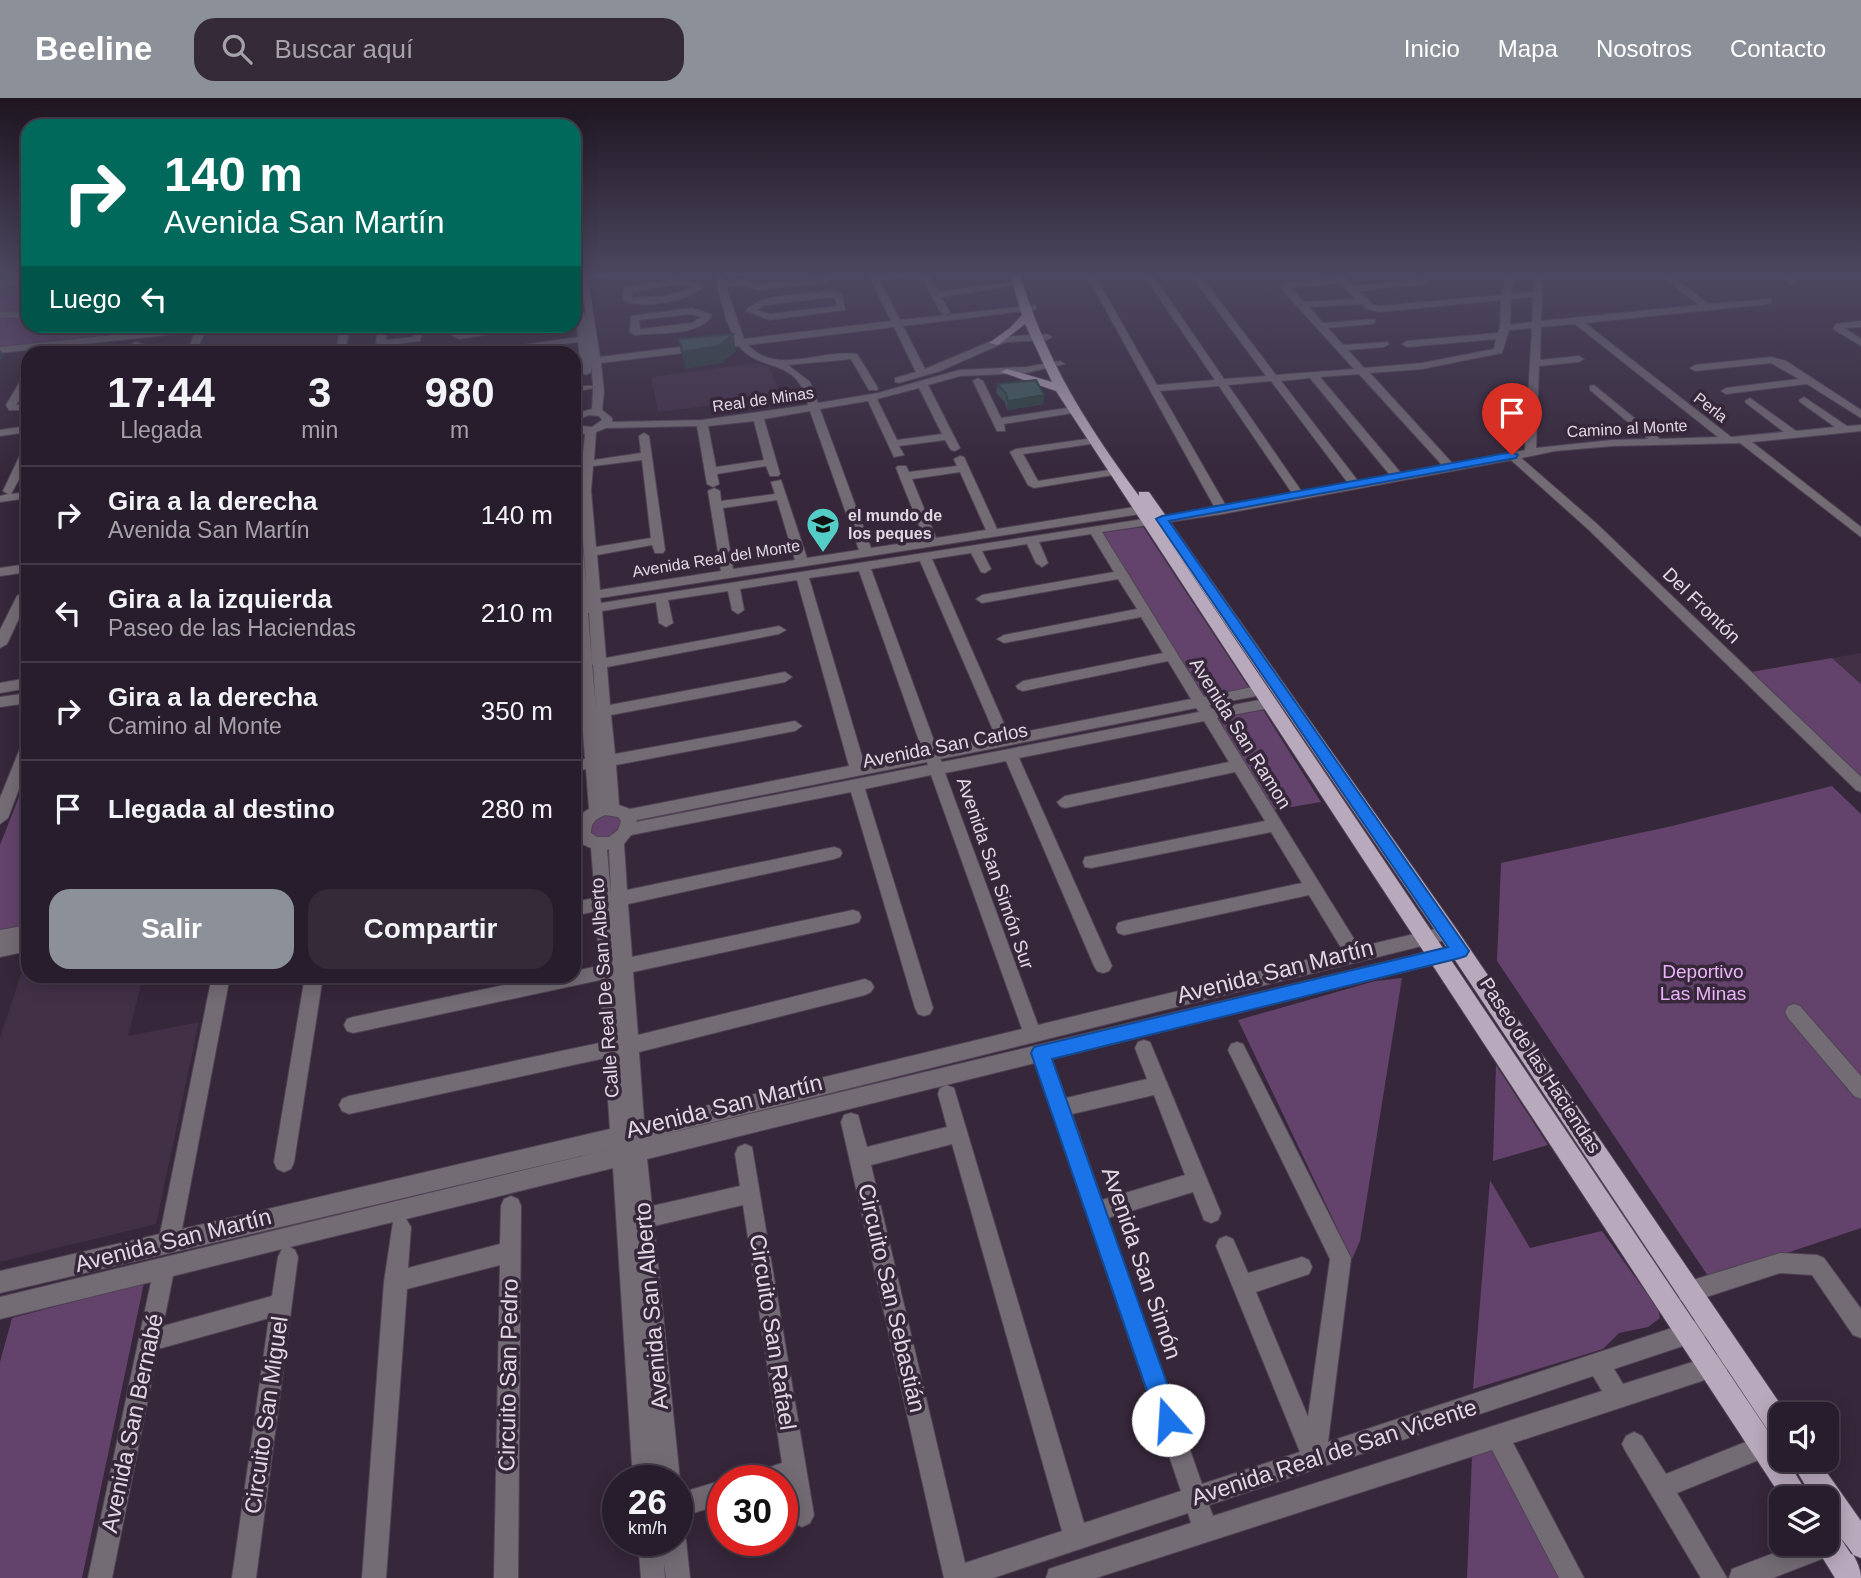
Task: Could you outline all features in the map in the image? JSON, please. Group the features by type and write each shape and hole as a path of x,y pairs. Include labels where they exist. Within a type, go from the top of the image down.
{"main road":[{"path":"1044,343 1060,388 1073,411 1115,472 1151,514"},
{"path":"1053,364 1151,514"},
{"path":"1007,372 1060,388"},
{"name":"Paseo de las Haciendas","path":"1151,514 1266,697 1789,1486"},
{"name":"Paseo de las Haciendas","path":"1151,514 1448,933 1769,1410"},
{"path":"1811,1472 1861,1544"},
{"path":"1837,1556 1852,1578"}],"street":[{"path":"88,346 113,343"},
{"path":"526,346 549,343"},
{"path":"590,343 596,360 599,416"},
{"path":"581,363 731,343"},
{"path":"741,343 751,354 781,363 854,356 896,450 949,436"},
{"path":"906,343 993,532"},
{"name":"Real de Minas","path":"923,379 994,343"},
{"path":"1129,343 1222,510"},
{"path":"1194,343 1299,495"},
{"path":"1247,343 1354,484"},
{"path":"1336,343 1451,468"},
{"path":"1407,344 1414,343"},
{"path":"1154,388 1422,366 1499,351 1501,343"},
{"path":"1530,452 1536,343"},
{"name":"Perla","path":"1605,343 1728,440"},
{"path":"1341,348 1384,344"},
{"path":"0,350 21,350"},
{"path":"1534,363 1579,359"},
{"path":"1695,368 1771,360 1782,363 1861,415"},
{"name":"Avenida San Simón Sur","path":"781,363 793,370 806,384 814,404 865,559 1037,1044"},
{"name":"Real de Minas","path":"599,416 702,423 758,416 923,379 959,373 1007,372 1053,364"},
{"path":"581,368 599,416"},
{"path":"1313,375 1397,477"},
{"path":"978,381 1000,426 1073,411"},
{"path":"1726,391 1808,381"},
{"path":"581,388 589,387"},
{"path":"1594,388 1658,442"},
{"path":"21,389 11,405 13,408 21,407"},
{"path":"1804,400 1846,430"},
{"path":"1750,401 1794,435"},
{"name":"Real de Minas","path":"599,416 814,404"},
{"path":"581,417 599,416"},
{"path":"583,603 591,551 582,429 599,416"},
{"path":"758,416 802,568 857,777 924,1008"},
{"path":"702,423 738,611"},
{"name":"Camino al Monte","path":"1151,514 1222,510 1530,452 1612,443 1728,440 1861,428"},
{"path":"0,433 21,430"},
{"path":"591,551 658,545 644,436"},
{"path":"1742,439 1861,533"},
{"path":"1093,441 1015,449 1037,490 1115,472"},
{"name":"Del Frontón","path":"1512,455 1593,527 1861,786"},
{"path":"586,464 646,456"},
{"path":"932,542 904,472 960,458"},
{"path":"713,482 770,462"},
{"path":"2,497 21,463"},
{"path":"2,497 21,490"},
{"path":"2,497 21,496"},
{"path":"717,505 782,496"},
{"name":"Avenida Real del Monte","path":"583,603 865,559 924,556 1094,529 1151,514"},
{"name":"Avenida Real del Monte","path":"865,559 932,542 993,532 1151,514"},
{"name":"Avenida San Ramon","path":"1094,529 1356,957"},
{"path":"1031,539 1042,563"},
{"path":"974,547 985,569"},
{"path":"924,556 1103,966"},
{"path":"0,572 21,569"},
{"path":"982,599 1121,575"},
{"name":"Avenida Real del Monte","path":"583,603 661,597 731,580"},
{"path":"581,584 586,667 581,713 600,762"},
{"path":"661,597 666,623"},
{"path":"0,611 19,602 0,644"},
{"path":"1004,639 1144,612"},
{"path":"586,667 779,630"},
{"path":"1023,687 1171,656"},
{"path":"586,667 603,710 600,762 604,810 598,832"},
{"path":"603,710 785,677"},
{"path":"0,688 21,684"},
{"name":"Avenida San Carlos","path":"598,832 857,777 1266,697"},
{"path":"0,702 21,699"},
{"path":"581,765 795,726"},
{"path":"0,818 21,764"},
{"path":"1065,802 1239,766"},
{"path":"598,832 604,810"},
{"path":"1091,862 1275,825"},
{"name":"Calle Real De San Alberto","path":"598,832 610,901 617,969 629,1144"},
{"path":"581,907 834,853"},
{"path":"1124,928 1313,887"},
{"path":"581,976 853,916"},
{"path":"0,937 21,933"},
{"name":"Avenida San Martín","path":"1037,1044 1448,933"},
{"path":"0,950 21,946"},
{"name":"Avenida San Martín","path":"0,1308 164,1268 629,1144 1037,1044 1460,951"},
{"path":"169,1241 220,983"},
{"path":"284,1162 313,983"},
{"path":"353,1024 550,983"},
{"path":"349,1105 622,1047 865,988"},
{"path":"1794,1012 1861,1090"},
{"name":"Avenida San Simón","path":"1037,1044 1206,1530"},
{"path":"1144,1048 1211,1213"},
{"path":"1237,1050 1341,1258 1314,1458"},
{"path":"1060,1108 1158,1085"},
{"path":"947,1094 1076,1538"},
{"path":"851,1122 861,1158"},
{"name":"Circuito San Sebastián","path":"956,1578 861,1158 959,1133"},
{"name":"Avenida San Martín","path":"0,1282 169,1241 629,1144"},
{"name":"Avenida San Alberto","path":"629,1144 635,1220 644,1465"},
{"name":"Circuito San Rafael","path":"745,1154 794,1465"},
{"path":"1096,1212 1198,1181"},
{"path":"635,1220 751,1193"},
{"path":"509,1252 510,1206"},
{"name":"Avenida San Alberto","path":"635,1220 666,1465"},
{"path":"374,1578 401,1227"},
{"path":"1226,1246 1314,1458"},
{"name":"Circuito San Pedro","path":"395,1282 509,1252 506,1578"},
{"path":"280,1304 288,1257"},
{"path":"1688,1292 1780,1263 1817,1265 1861,1326"},
{"path":"1242,1285 1302,1267"},
{"name":"Avenida San Bernabé","path":"100,1578 164,1268"},
{"name":"Circuito San Miguel","path":"149,1341 280,1304 244,1578"},
{"name":"Avenida Real de San Vicente","path":"956,1578 1711,1326"},
{"name":"Avenida Real de San Vicente","path":"1058,1578 1734,1360"},
{"path":"1598,1364 1618,1397"},
{"path":"1497,1436 1572,1578"},
{"path":"1634,1444 1715,1578"},
{"path":"1660,1488 1763,1447"},
{"name":"Circuito San Rafael","path":"798,1490 802,1515"},
{"path":"651,1556 653,1578"},
{"path":"676,1556 678,1578"},
{"path":"1741,1578 1796,1556"}],"shaded area":[{"path":"200,343 336,343 327,346 199,346"},
{"path":"757,363 769,366 781,397 658,412 651,377"},
{"path":"1861,653 1861,684 1832,658"},
{"path":"21,975 21,983 141,983 128,1036 199,1022 156,1224 0,1262 0,1038"}],"green space":[{"path":"0,343 36,343 0,347"},
{"path":"1143,527 1249,688 1202,697 1102,533"},
{"path":"1832,658 1861,684 1861,778 1751,672"},
{"path":"1263,710 1321,802 1274,810 1217,719"},
{"name":"Deportivo Las Minas","path":"1832,786 1861,814 1861,1228 1710,1279 1497,961 1501,863 1672,826"},
{"path":"21,792 21,926 0,930 0,845"},
{"path":"603,814 619,816 623,824 608,837 590,834 590,822"},
{"path":"1402,978 1360,1241 1352,1259 1238,1020 1375,981"},
{"path":"1496,1065 1548,1145 1493,1161"},
{"path":"1490,1180 1530,1248 1602,1231 1658,1309 1660,1318 1648,1327 1619,1333 1603,1349 1473,1389"},
{"path":"144,1283 82,1578 0,1578 0,1362 12,1318"},
{"path":"1495,1448 1562,1578 1467,1578 1472,1456"}],"building":[{"path":"680,343 722,343 719,346 682,352"},
{"path":"1036,380 1044,395 1008,401 1006,393 997,384"}],"place":[{"name":"el mundo de los peques","path":"823,554"}],"route":[{"path":"1168,1420 1041,1053 1460,951 1162,519 1512,455"}]}
